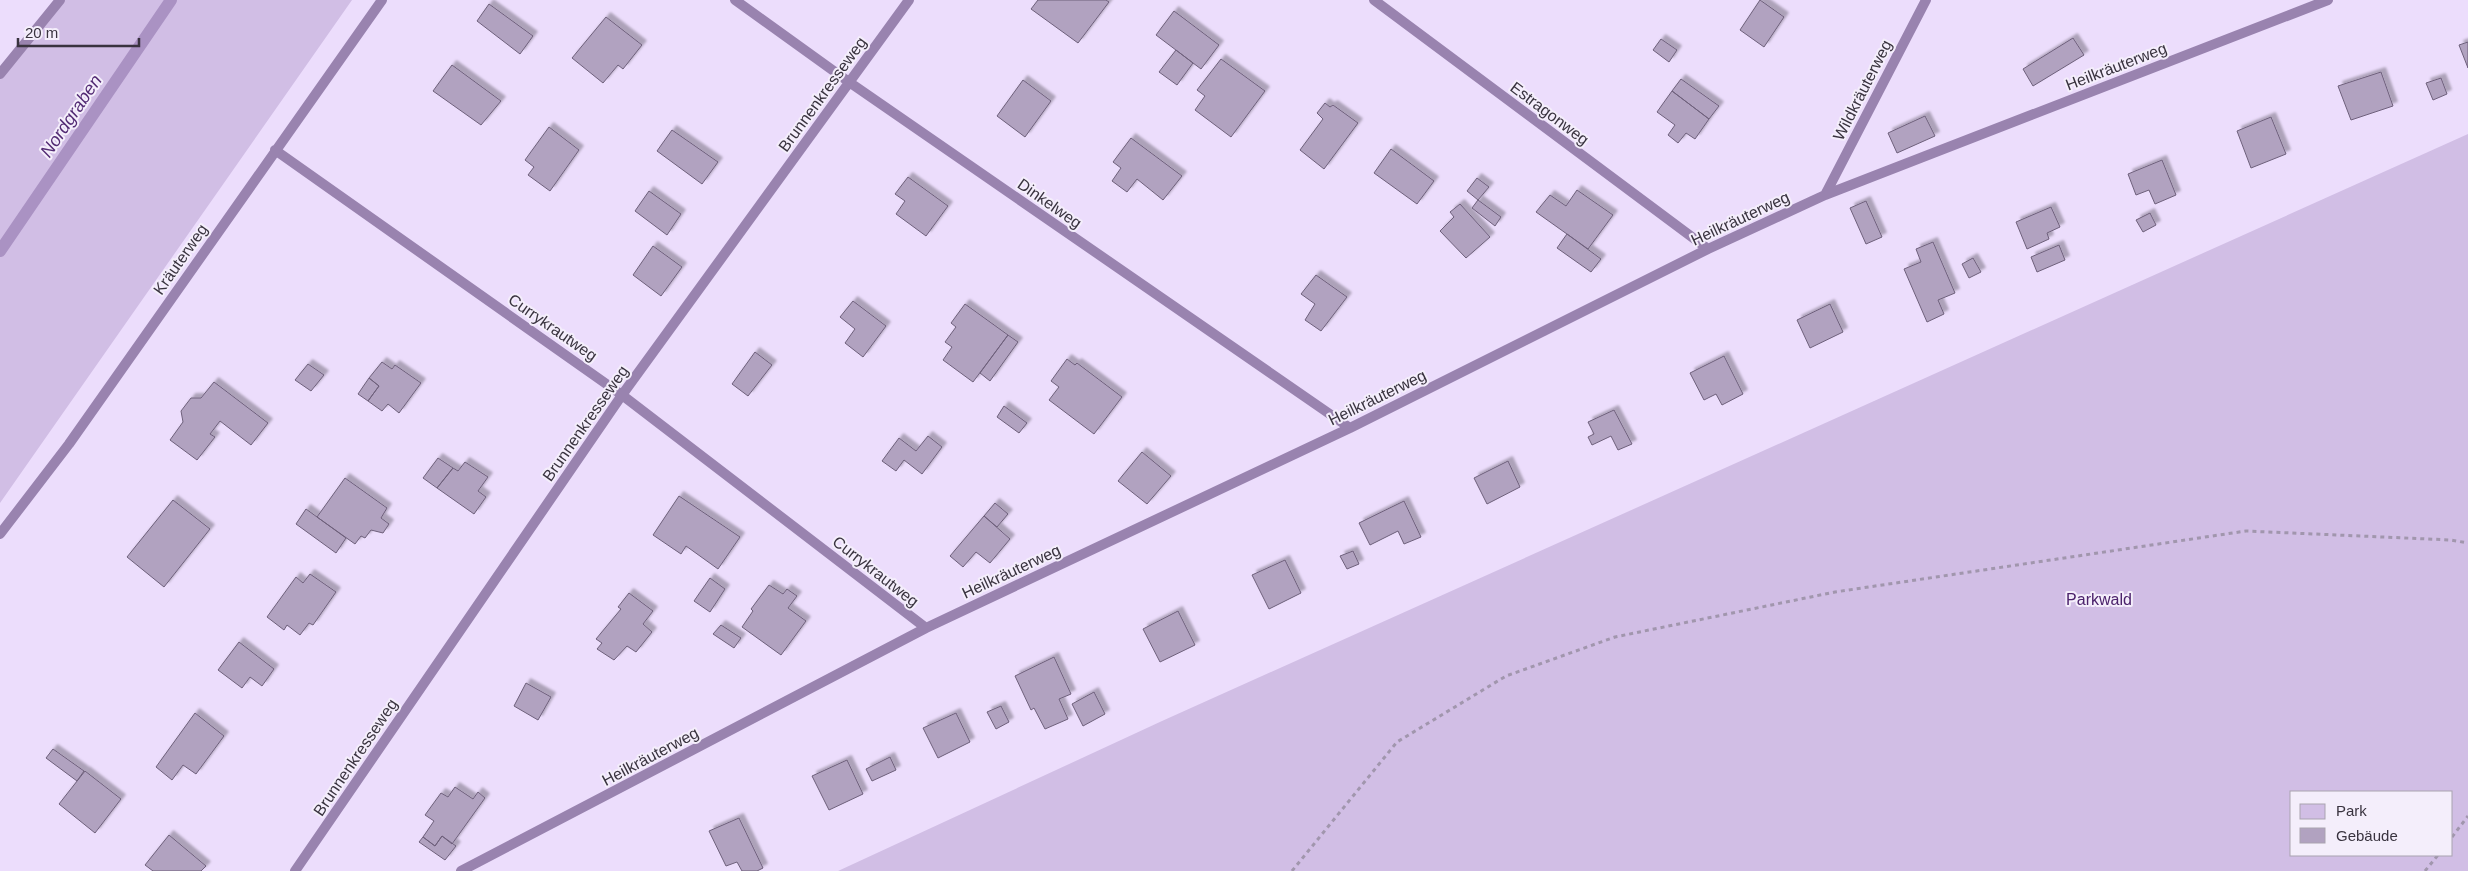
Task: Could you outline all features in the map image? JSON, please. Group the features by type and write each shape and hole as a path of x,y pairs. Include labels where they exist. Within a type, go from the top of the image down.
{"lane":[{"path":"0,73 60,0"},
{"name":"Kräuterweg","path":"0,534 69,444 274,150 382,0"},
{"name":"Dinkelweg","path":"735,0 849,82 1350,428"},
{"name":"Brunnenkresseweg","path":"295,871 622,394 909,0"},
{"name":"Estragonweg","path":"1374,0 1708,250"},
{"name":"Wildkräuterweg","path":"1825,195 1926,0"},
{"name":"Heilkräuterweg","path":"461,871 926,628 1350,428 1708,250 1825,195 2328,0"},
{"name":"Currykrautweg","path":"274,150 622,394 926,628"}],"path":[{"path":"1292,871 1397,742 1506,676 1615,637 1835,592 2246,531 2451,540 2468,543"},
{"path":"2453,836 2468,816"},
{"path":"2425,871 2437,856"}],"green space":[{"path":"60,0 352,0 0,503 0,74"},
{"name":"Parkwald","path":"2468,134 2468,871 838,871 1162,721"}],"building":[{"path":"1038,0 1106,0 1109,2 1078,43 1031,9"},
{"path":"1760,0 1784,17 1764,47 1740,30"},
{"path":"489,4 533,36 520,54 477,21"},
{"path":"1174,11 1219,45 1201,69 1156,35"},
{"path":"606,17 642,45 623,69 618,65 603,83 572,58"},
{"path":"2073,38 2084,55 2033,86 2023,69"},
{"path":"1661,39 1677,50 1669,62 1653,50"},
{"path":"2468,42 2468,68 2459,45"},
{"path":"1176,50 1193,63 1177,85 1159,72"},
{"path":"1221,59 1265,91 1231,137 1195,110 1205,96 1197,90"},
{"path":"452,65 501,101 481,125 433,91"},
{"path":"2381,72 2393,106 2351,120 2338,86"},
{"path":"2441,78 2447,94 2433,100 2426,83"},
{"path":"1681,79 1719,106 1709,119 1672,91"},
{"path":"1023,80 1051,101 1025,137 997,116"},
{"path":"1672,91 1709,119 1695,139 1686,133 1678,143 1668,135 1675,125 1657,112"},
{"path":"1325,103 1330,107 1333,105 1358,123 1324,169 1300,150 1323,119 1317,113"},
{"path":"1925,116 1935,136 1897,153 1888,133"},
{"path":"2271,117 2286,154 2251,168 2237,131"},
{"path":"549,127 579,150 550,191 528,175 534,167 525,160"},
{"path":"672,130 718,162 702,184 657,151"},
{"path":"1131,138 1182,176 1163,200 1137,179 1127,192 1112,181 1121,168 1113,162"},
{"path":"1391,149 1434,181 1417,204 1374,173"},
{"path":"2162,160 2176,195 2155,204 2149,190 2136,195 2128,174"},
{"path":"908,177 948,206 926,236 896,214 905,201 895,194"},
{"path":"1477,178 1489,187 1478,200 1467,191"},
{"path":"1577,190 1613,215 1588,249 1536,212 1550,195 1566,206"},
{"path":"649,191 681,214 667,235 635,211"},
{"path":"1478,200 1501,217 1495,226 1472,208"},
{"path":"1866,201 1882,237 1866,244 1850,208"},
{"path":"1460,204 1490,237 1466,258 1440,231 1454,217 1450,212"},
{"path":"2051,207 2060,227 2047,233 2049,239 2027,249 2016,222"},
{"path":"2150,213 2156,225 2143,232 2136,220"},
{"path":"1567,234 1601,259 1591,272 1557,248"},
{"path":"1933,242 1955,293 1938,300 1944,314 1927,322 1904,269 1921,262 1916,249"},
{"path":"2059,245 2065,260 2037,272 2031,257"},
{"path":"653,246 682,267 661,296 633,275"},
{"path":"1973,258 1981,272 1969,278 1962,264"},
{"path":"1316,275 1347,297 1321,331 1305,320 1315,304 1301,294"},
{"path":"853,301 886,326 863,357 845,343 855,329 840,317"},
{"path":"965,304 1008,335 973,382 943,360 952,347 945,342 956,327 951,323"},
{"path":"1830,304 1843,332 1810,348 1797,320"},
{"path":"1008,335 1018,342 990,381 980,373"},
{"path":"755,352 772,365 748,396 732,384"},
{"path":"1724,356 1743,394 1722,405 1716,394 1704,400 1690,373"},
{"path":"1067,359 1075,365 1077,363 1122,397 1094,434 1049,400 1059,387 1051,381"},
{"path":"382,362 392,369 395,365 421,383 399,413 388,404 382,411 368,401 379,386 369,378"},
{"path":"308,364 324,375 311,391 295,380"},
{"path":"369,378 379,386 368,401 358,394"},
{"path":"214,382 268,423 251,445 220,421 210,434 215,437 197,460 170,440 183,422 181,411 191,398 201,398"},
{"path":"1004,406 1027,423 1019,433 997,417"},
{"path":"1614,410 1632,444 1618,450 1611,436 1592,445 1588,437 1594,434 1588,422"},
{"path":"928,436 942,447 922,474 904,460 896,471 882,461 899,438 916,451"},
{"path":"1142,452 1171,476 1147,504 1118,481"},
{"path":"438,458 453,468 437,488 423,478"},
{"path":"1508,461 1520,487 1487,504 1474,478"},
{"path":"465,462 488,477 478,491 486,497 474,514 437,488 453,468 458,471"},
{"path":"345,478 387,508 381,518 389,524 383,533 371,530 365,538 361,536 355,544 317,517"},
{"path":"679,496 740,537 718,569 686,546 681,554 653,535"},
{"path":"173,500 210,529 164,587 127,557"},
{"path":"1404,501 1421,537 1404,544 1398,531 1370,545 1359,523"},
{"path":"995,503 1008,514 997,527 984,516"},
{"path":"306,509 346,538 336,553 296,524"},
{"path":"984,516 1010,539 990,563 976,552 963,567 950,556"},
{"path":"1353,551 1359,564 1347,569 1340,556"},
{"path":"1285,560 1301,593 1269,609 1252,575"},
{"path":"310,574 336,592 313,625 309,623 300,635 287,625 284,630 267,617 296,577 303,583"},
{"path":"710,578 725,589 710,612 694,601"},
{"path":"769,585 783,594 787,589 797,596 788,608 806,621 781,655 742,627 753,611 751,609"},
{"path":"629,593 653,611 643,624 652,632 636,652 627,646 614,660 597,649 602,643 596,639 621,609 618,607"},
{"path":"1178,611 1195,645 1160,662 1143,629"},
{"path":"721,625 741,638 734,648 713,634"},
{"path":"239,642 274,669 262,686 250,677 242,688 218,670"},
{"path":"1054,657 1071,694 1059,699 1068,719 1045,729 1034,708 1031,710 1015,676"},
{"path":"526,683 551,697 538,720 514,706"},
{"path":"1094,692 1105,714 1083,726 1072,704"},
{"path":"1001,706 1009,722 996,729 987,712"},
{"path":"195,713 224,736 196,774 183,765 172,780 156,767"},
{"path":"956,713 970,742 938,758 923,728"},
{"path":"53,749 84,771 77,781 46,758"},
{"path":"890,757 896,770 872,781 866,769"},
{"path":"847,760 863,794 829,810 812,776"},
{"path":"85,771 121,799 95,833 59,804"},
{"path":"455,787 473,799 478,792 485,798 452,844 442,836 435,846 423,837 434,821 425,815 441,793 448,797"},
{"path":"739,818 763,868 757,871 742,871 737,862 726,866 709,831"},
{"path":"169,835 206,866 201,871 153,871 145,865"},
{"path":"442,836 456,846 445,860 419,842 423,837 435,846"}],"waterway":[{"name":"Nordgraben","path":"0,251 171,0"}]}
